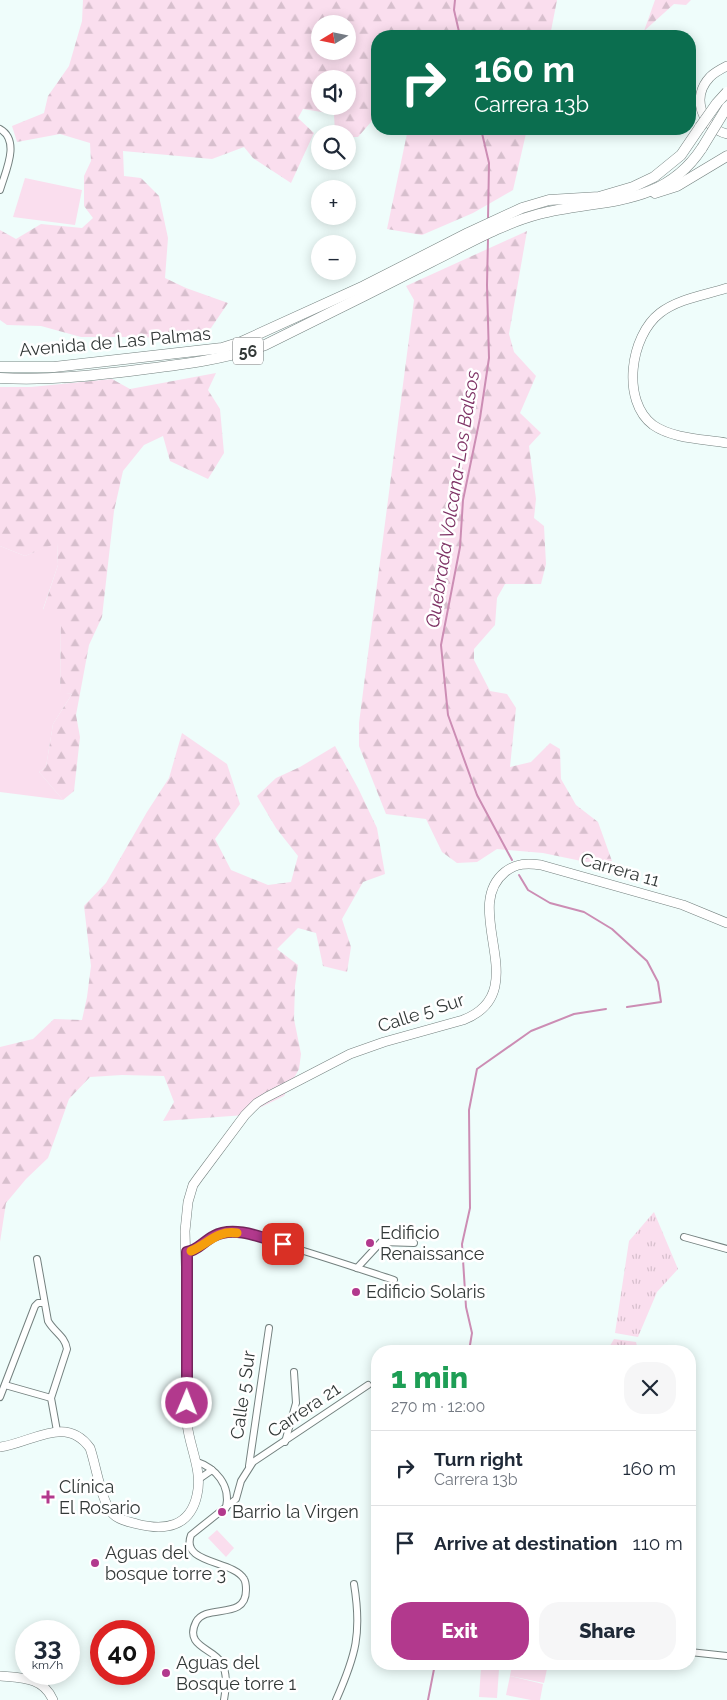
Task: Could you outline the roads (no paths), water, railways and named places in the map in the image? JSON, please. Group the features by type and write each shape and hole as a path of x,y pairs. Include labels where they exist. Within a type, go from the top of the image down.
{"main road":[{"name":"Avenida de Las Palmas","path":"696,133 727,92"},
{"name":"Avenida de Las Palmas","path":"0,367 54,367 222,348 264,332 470,237 560,209 629,199 659,187 682,171 702,148 727,107"},
{"name":"Avenida de Las Palmas","path":"0,378 29,380 78,378 208,361 265,346 470,237 490,222 522,208 549,200 599,197 633,187 654,177 680,155 694,135"},
{"path":"644,194 677,186 727,156"}],"street":[{"path":"727,66 708,78 702,92 701,106 701,112 706,122 716,130 727,134"},
{"path":"0,129 8,136 11,153 0,190"},
{"path":"727,288 672,306 654,318 640,339 633,375 636,400 642,412 652,424 669,433 727,443"},
{"name":"Carrera 11","path":"507,870 523,864 541,865 683,905 725,921"},
{"name":"Calle 5 Sur","path":"199,1479 188,1436 187,1423 186,1231 188,1202 193,1185 241,1119 251,1108 267,1097 350,1054 384,1042 462,1020 477,1012 488,1001 495,987 496,966 490,903 494,888 502,874 507,870"},
{"path":"187,1252 199,1248 214,1236 224,1232 232,1232 270,1240 394,1280"},
{"path":"684,1237 727,1249"},
{"path":"357,1268 381,1242 414,1243"},
{"path":"37,1259 48,1321 59,1332 66,1342 68,1349 51,1398 57,1431"},
{"path":"0,1397 35,1306 38,1303 44,1303"},
{"name":"Calle 5 Sur","path":"249,1467 270,1328"},
{"path":"285,1442 296,1403 294,1372"},
{"path":"5,1385 51,1398"},
{"name":"Carrera 21","path":"226,1508 236,1499 241,1481 249,1467 263,1455 368,1385"},
{"path":"0,1447 57,1431 75,1435 85,1441 90,1448 106,1504 113,1514 123,1520 157,1528 175,1524 182,1520 192,1508 198,1494 199,1479 212,1470"},
{"path":"195,1461 212,1470 224,1484 227,1500 226,1508 194,1531 189,1539 190,1549 198,1556 233,1569 245,1579 246,1584 246,1595 240,1604 230,1611 206,1613 199,1617 193,1632 198,1644 215,1656 224,1668 226,1685 224,1700"},
{"path":"336,1700 348,1674 358,1637 357,1603 354,1584"},
{"path":"696,1653 727,1656"},
{"path":"0,1676 25,1678 36,1682 46,1688 53,1700"}],"waterway":[{"name":"Quebrada Volcana-Los Balsos","path":"455,0 454,10 459,30"},
{"name":"Quebrada Volcana-Los Balsos","path":"482,135 489,163 488,220"},
{"name":"Quebrada Volcana-Los Balsos","path":"488,238 489,358 480,418 463,500 460,547 441,645 448,715 477,795 512,860"},
{"name":"Quebrada Volcana-Los Balsos","path":"519,875 528,890 550,903 584,912 612,929 647,961 658,982 661,1002 627,1007"},
{"name":"Quebrada Volcana-Los Balsos","path":"470,1345 472,1333 466,1307 462,1244 470,1208 469,1110 477,1069 531,1031 574,1014 606,1009"},
{"name":"Quebrada Volcana-Los Balsos","path":"428,1700 434,1670"}],"place":[{"name":"Edificio Renaissance","path":"370,1243"},
{"name":"Edificio Solaris","path":"356,1292"},
{"name":"Clínica El Rosario","path":"48,1497"},
{"name":"Barrio la Virgen","path":"222,1512"},
{"name":"Aguas del bosque torre 3","path":"95,1563"},
{"name":"Aguas del Bosque torre 1","path":"166,1673"}]}
